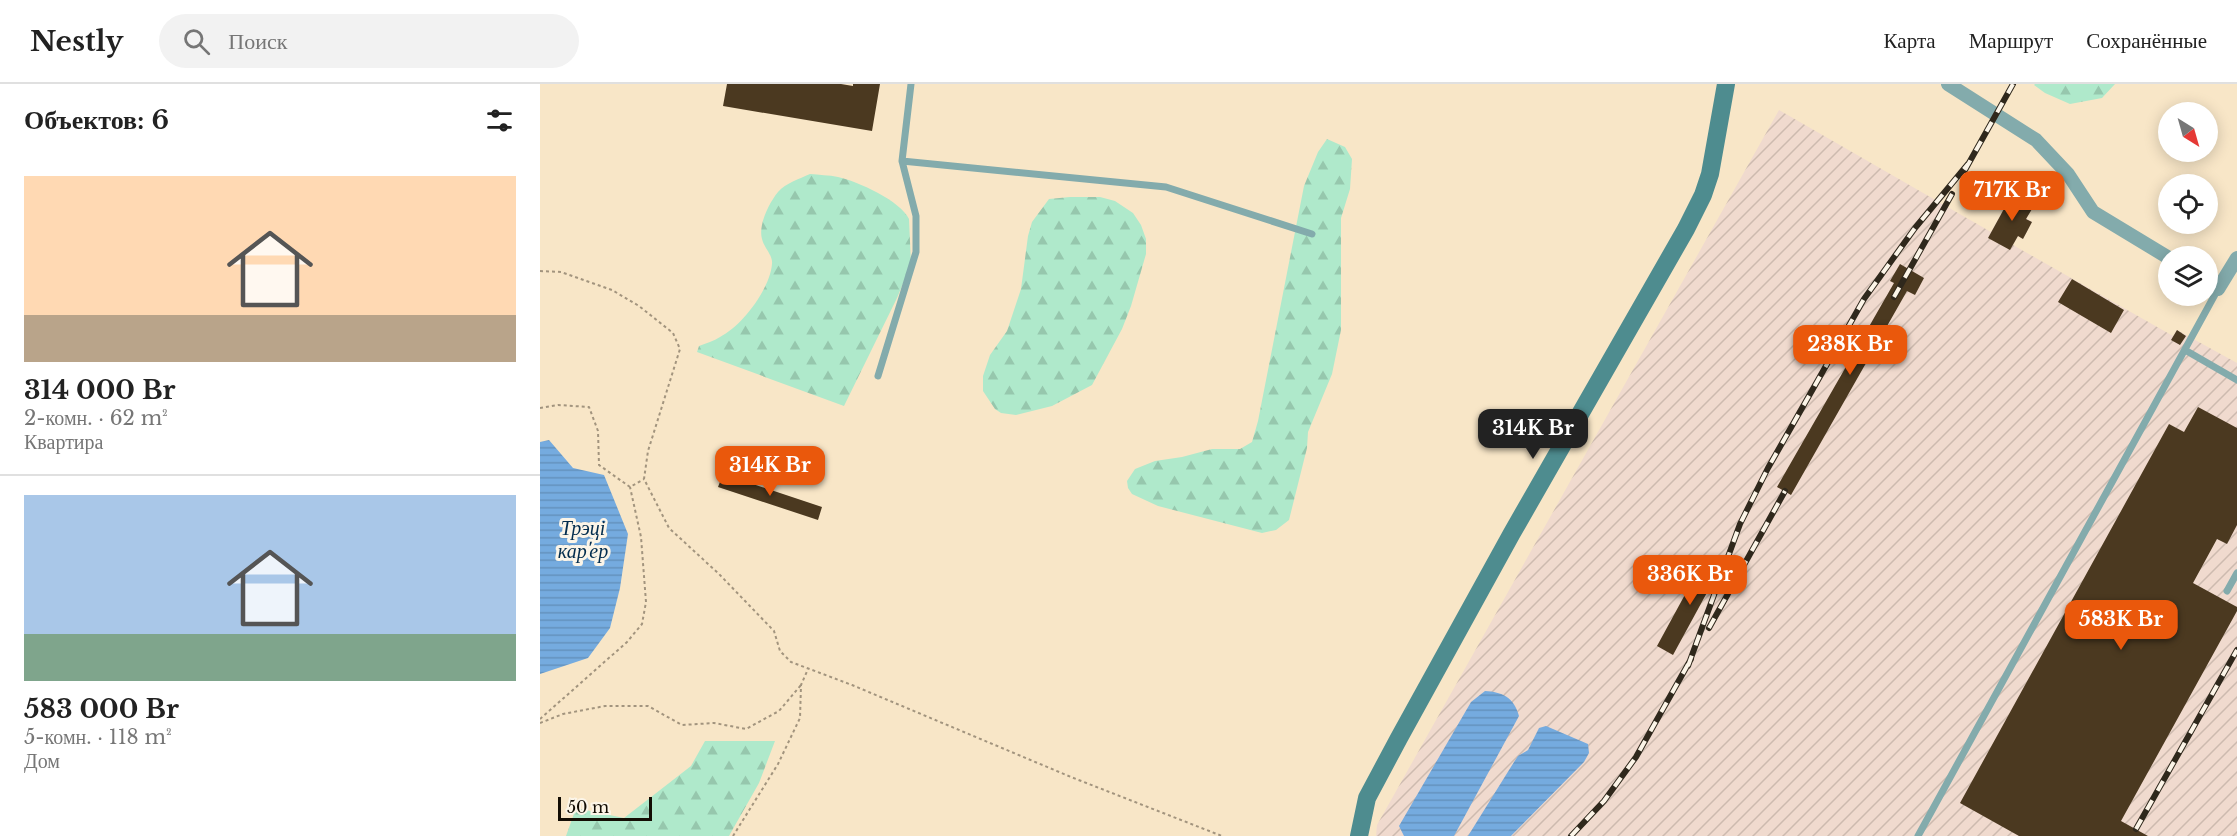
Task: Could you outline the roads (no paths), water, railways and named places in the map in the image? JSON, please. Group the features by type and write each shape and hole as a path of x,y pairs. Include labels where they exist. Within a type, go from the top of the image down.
{"street":[{"path":"1359,836 1367,798 1393,748 1703,195 1716,151 1726,84"},
{"path":"1948,84 2036,140 2068,174 2093,212 2158,251"},
{"path":"2218,279 2237,258"}],"lane":[{"path":"878,376 916,252 916,216 902,161 911,84"},
{"path":"902,161 1166,187 1312,234"},
{"path":"1918,836 2185,350 2204,306"},
{"path":"2185,350 2237,380"},
{"path":"2227,591 2237,573"}],"water":[{"name":"Трэці карʼер","path":"549,440 573,468 604,475 628,534 620,588 610,628 588,658 540,674 540,442"},
{"path":"1485,691 1497,693 1511,700 1519,716 1454,836 1404,836 1399,826 1471,702"},
{"path":"1546,726 1588,744 1589,753 1584,762 1511,836 1468,836 1518,756 1528,750 1539,728"}],"railway":[{"path":"1965,170 2013,84"},
{"path":"1688,666 1740,524 1768,468 1864,299 1915,228 1968,164"},
{"path":"1894,297 1952,194"},
{"path":"1709,628 1785,491"},
{"path":"2136,829 2237,650"},
{"path":"1571,836 1604,801 1636,757 1691,659"}]}
